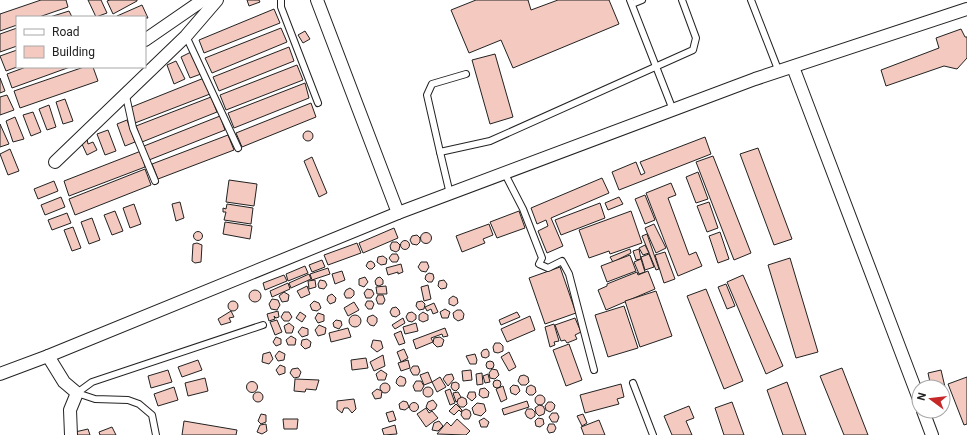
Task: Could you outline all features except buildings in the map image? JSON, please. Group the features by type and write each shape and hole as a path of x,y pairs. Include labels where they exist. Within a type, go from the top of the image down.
{"street":[{"path":"146,39 203,0"},
{"path":"55,162 126,96 186,36 217,0"},
{"path":"317,0 398,213"},
{"path":"0,374 48,356 398,213 755,79 967,8"},
{"path":"793,67 911,379"},
{"path":"48,356 57,374 77,394 70,410 71,435"},
{"path":"926,419 932,435"}],"lane":[{"path":"281,0 281,7 318,103"},
{"path":"642,0 631,2 673,110"},
{"path":"440,152 490,141 693,50 696,38 682,0"},
{"path":"751,0 779,72"},
{"path":"186,36 238,148"},
{"path":"450,194 426,95 432,84 466,74"},
{"path":"126,96 133,128 155,180"},
{"path":"505,174 523,209 542,258 539,264 548,268 562,261 569,274 594,370"},
{"path":"77,394 92,382 263,325"},
{"path":"634,383 653,435"},
{"path":"77,394 96,399 128,400 139,404 152,415 156,435"}]}
